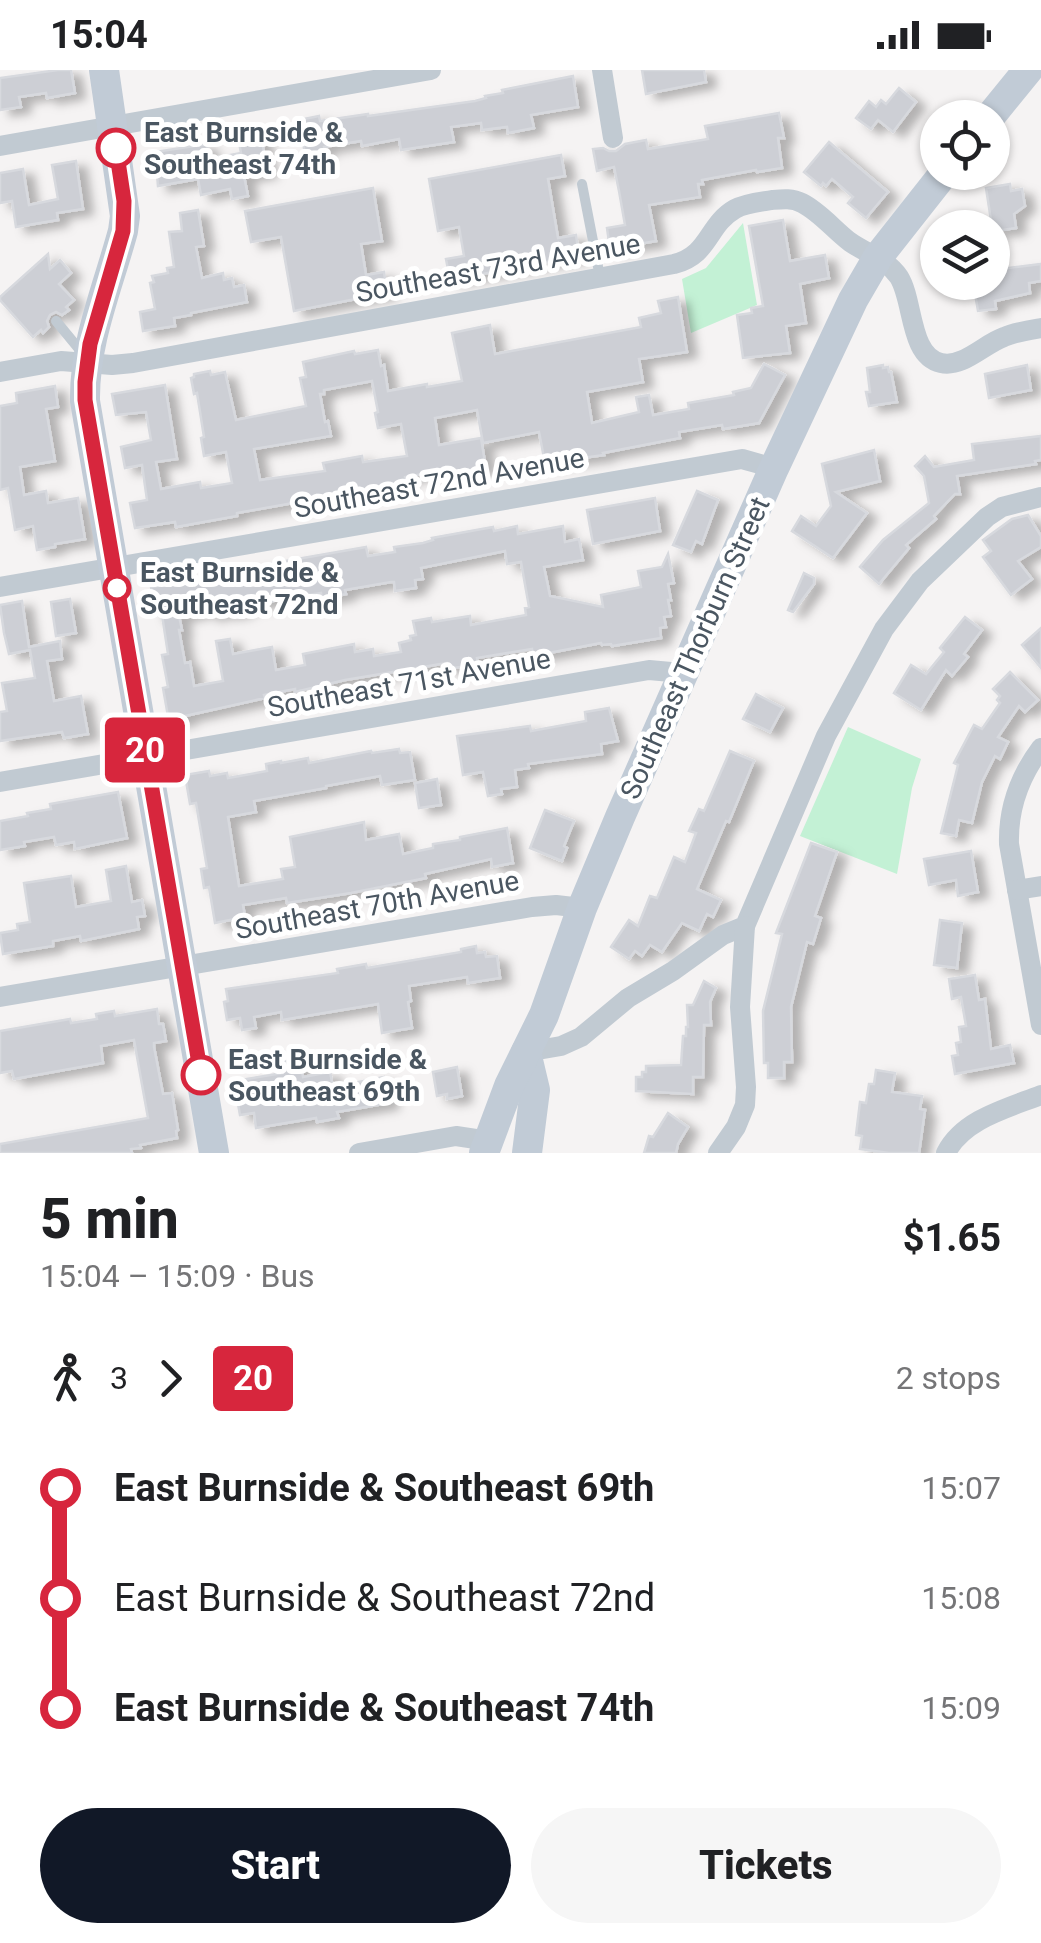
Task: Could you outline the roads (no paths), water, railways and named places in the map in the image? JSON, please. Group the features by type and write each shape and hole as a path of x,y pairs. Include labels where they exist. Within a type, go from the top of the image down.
{"street":[{"path":"104,70 125,216 87,361 87,419 214,1153"},
{"path":"0,146 431,70"},
{"path":"602,70 613,138"},
{"path":"1004,100 1028,70"},
{"name":"Southeast Thorburn Street","path":"487,1147 509,1086 544,1015 582,908 774,468 853,300 878,257 931,190"},
{"name":"Southeast 73rd Avenue","path":"0,372 61,362 133,363 686,261 700,250 732,210 776,200 792,199 805,204 853,244 878,257"},
{"path":"878,257 898,275 918,340 925,354 936,362 962,360 1006,335 1041,328"},
{"name":"Southeast 72nd Avenue","path":"0,587 742,459 774,468"},
{"path":"718,1153 736,1127 744,1105 740,1006 746,926 826,736 884,629 920,581 987,517 1002,507 1041,497"},
{"name":"Southeast 71st Avenue","path":"0,782 649,670 682,673"},
{"path":"1041,748 1015,796 1010,811 1009,844 1041,1026"},
{"path":"1017,890 1041,886"},
{"name":"Southeast 70th Avenue","path":"0,998 532,906 582,908"},
{"path":"527,1153 535,1090 526,1052 571,1043 628,998 723,935 746,926"},
{"path":"946,1153 964,1130 990,1115 1041,1096"},
{"path":"359,1153 456,1136 487,1147"}],"lane":[{"path":"582,184 600,278"},
{"path":"56,321 87,361"}],"place":[{"name":"East Burnside & Southeast 74th","path":"116,148"},
{"name":"East Burnside & Southeast 72nd","path":"117,588"},
{"name":"East Burnside & Southeast 69th","path":"201,1075"}]}
